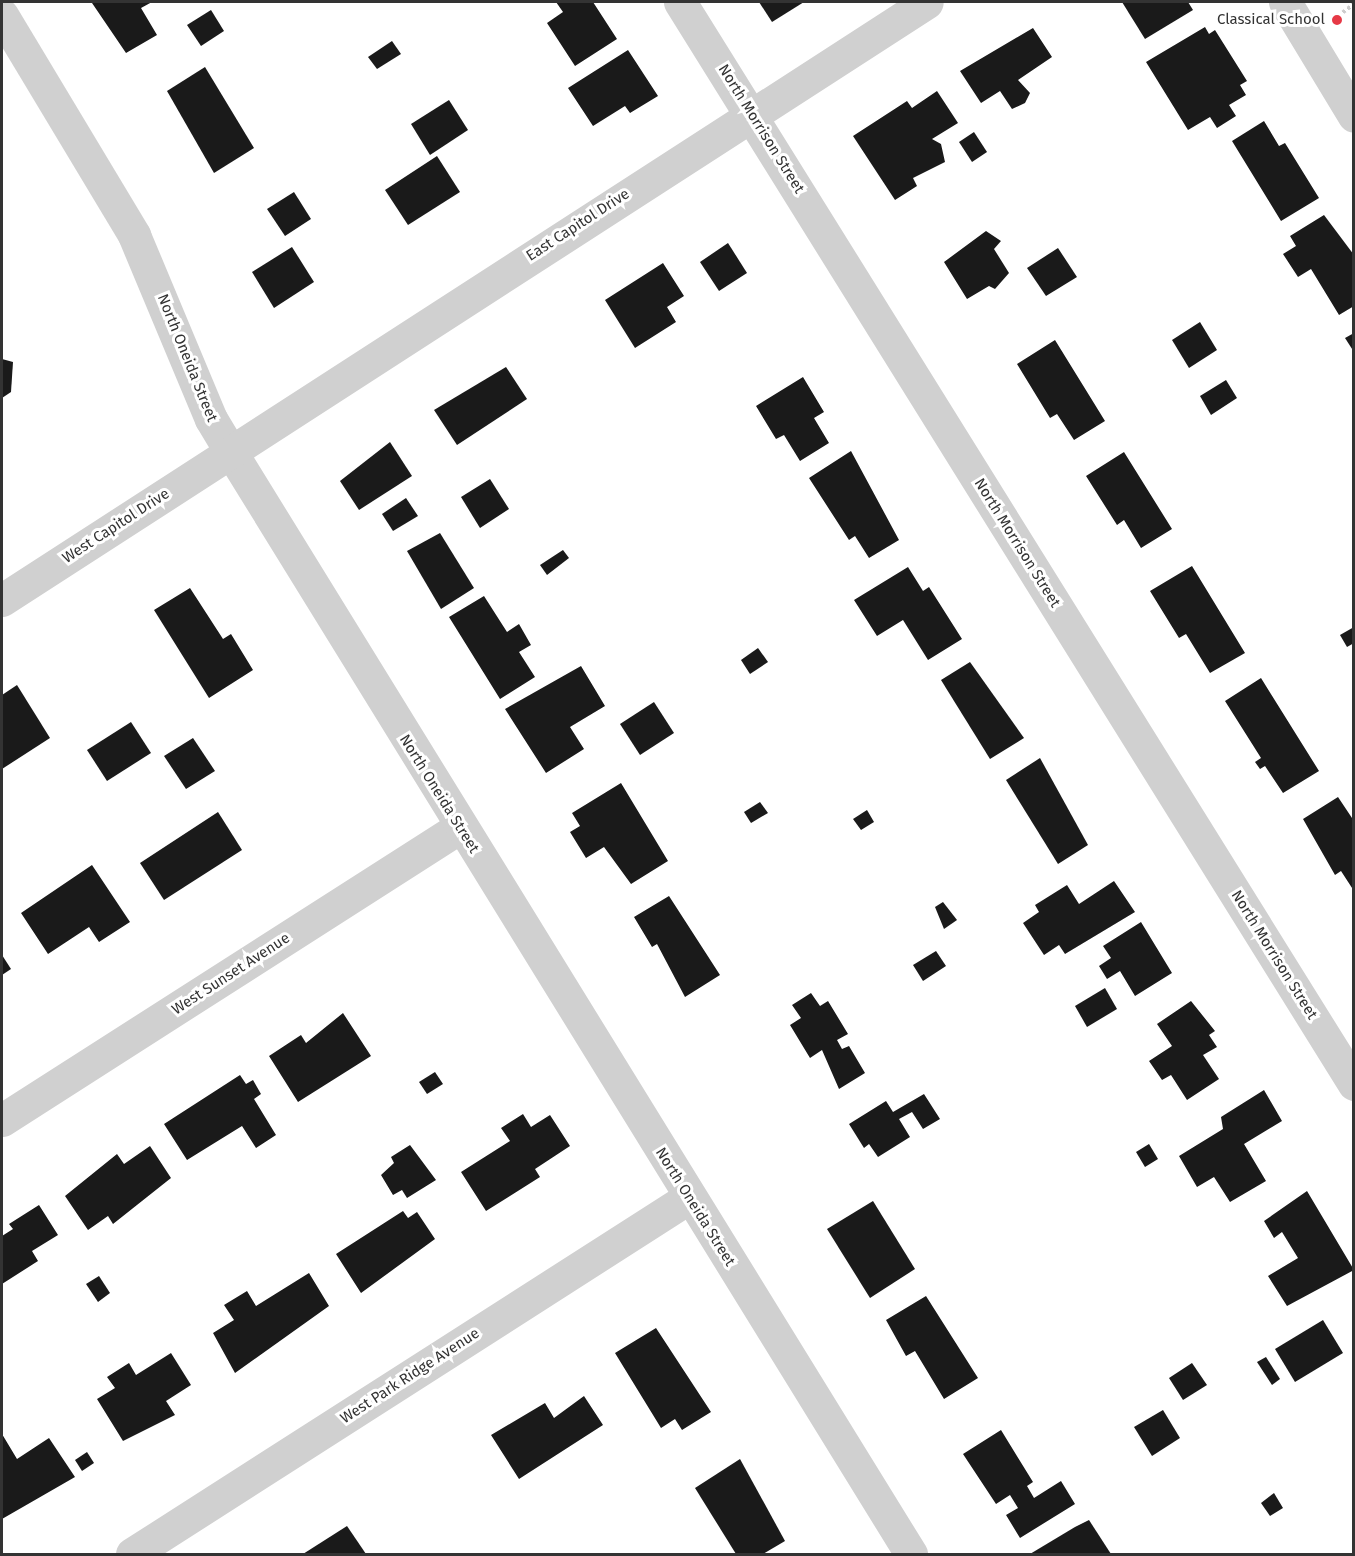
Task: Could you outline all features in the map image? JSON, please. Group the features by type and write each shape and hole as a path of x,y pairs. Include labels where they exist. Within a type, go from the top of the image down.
{"street":[{"name":"North Morrison Street","path":"680,2 753,114 1353,1084"},
{"name":"East Capitol Drive","path":"231,452 927,2"},
{"path":"1285,2 1353,116"},
{"name":"North Oneida Street","path":"2,15 134,235 211,419 688,1198 910,1554"},
{"name":"West Capitol Drive","path":"2,600 231,452"},
{"name":"West Sunset Avenue","path":"2,1120 460,827"},
{"name":"West Park Ridge Avenue","path":"132,1554 688,1198"}],"path":[{"path":"1338,15 1353,4"}],"building":[{"path":"152,2 141,8 157,35 126,53 92,3"},
{"path":"556,2 593,2 617,39 575,66 547,23 563,12"},
{"path":"759,2 804,2 772,22"},
{"path":"1122,2 1188,2 1193,10 1145,39"},
{"path":"211,10 224,31 201,46 187,25"},
{"path":"1205,27 1209,34 1215,30 1247,81 1240,85 1246,95 1229,105 1236,116 1217,128 1210,117 1188,130 1146,62"},
{"path":"1033,28 1052,57 1018,80 1030,93 1025,103 1012,109 1000,91 981,103 960,71"},
{"path":"392,41 401,54 377,69 368,57"},
{"path":"628,50 658,96 630,113 625,106 593,126 568,88"},
{"path":"205,67 254,148 214,173 167,91"},
{"path":"937,91 958,123 932,139 941,144 945,162 913,178 917,186 895,200 853,136 907,101 912,108"},
{"path":"449,100 468,130 430,155 411,124"},
{"path":"1264,121 1279,146 1285,143 1319,198 1281,221 1232,141"},
{"path":"974,132 987,152 972,162 959,142"},
{"path":"437,156 460,192 408,225 385,190"},
{"path":"294,192 311,219 285,236 267,209"},
{"path":"1324,215 1354,255 1354,306 1339,315 1311,269 1298,277 1283,254 1296,246 1290,236"},
{"path":"986,231 1001,241 994,249 1009,273 995,289 989,286 967,299 944,262"},
{"path":"728,243 747,273 719,291 700,262"},
{"path":"292,247 314,282 274,308 252,272"},
{"path":"1058,248 1077,277 1046,296 1027,268"},
{"path":"663,263 684,296 667,307 676,322 635,348 605,300"},
{"path":"1200,322 1217,350 1189,368 1172,340"},
{"path":"1354,333 1354,352 1345,338"},
{"path":"1055,340 1105,421 1074,440 1057,414 1050,418 1017,364"},
{"path":"2,359 13,362 11,392 2,398"},
{"path":"506,367 527,399 457,445 434,410"},
{"path":"803,377 824,412 814,418 829,443 800,461 784,435 776,439 756,406"},
{"path":"1226,380 1237,398 1211,415 1200,396"},
{"path":"390,442 412,476 359,510 340,481"},
{"path":"851,451 899,540 869,558 855,536 849,540 809,478"},
{"path":"1124,452 1172,529 1141,548 1124,520 1117,525 1086,476"},
{"path":"490,479 509,509 480,528 461,497"},
{"path":"406,498 418,516 393,531 382,514"},
{"path":"440,533 474,588 441,609 407,551"},
{"path":"563,550 569,558 547,575 540,565"},
{"path":"1192,566 1245,653 1210,673 1186,634 1179,638 1150,591"},
{"path":"908,567 923,591 929,587 962,639 928,660 903,620 877,636 854,600"},
{"path":"190,588 223,639 231,634 253,670 209,698 154,610"},
{"path":"484,596 507,632 519,624 531,645 519,652 535,677 500,699 449,617"},
{"path":"1354,627 1354,643 1347,647 1340,635"},
{"path":"758,648 768,662 750,674 741,660"},
{"path":"970,662 1024,738 990,759 941,680"},
{"path":"581,666 605,706 570,727 584,749 546,773 505,709"},
{"path":"1261,678 1319,771 1283,793 1265,766 1260,769 1255,762 1261,758 1225,701"},
{"path":"17,685 50,738 2,769 2,695"},
{"path":"654,702 674,733 640,755 620,724"},
{"path":"131,722 151,753 107,781 87,750"},
{"path":"193,738 215,771 186,789 164,756"},
{"path":"1040,758 1088,845 1058,864 1006,780"},
{"path":"621,783 668,861 631,884 604,847 586,858 570,832 580,826 572,813"},
{"path":"1338,797 1354,821 1354,891 1341,871 1335,875 1303,819"},
{"path":"760,802 768,813 751,823 744,812"},
{"path":"867,810 874,822 861,830 853,819"},
{"path":"218,812 242,850 164,900 140,863"},
{"path":"92,865 130,922 99,942 89,927 48,954 21,913"},
{"path":"1114,881 1135,912 1065,954 1059,945 1044,955 1023,923 1039,912 1035,905 1067,885 1079,904"},
{"path":"669,896 720,975 685,997 657,944 652,947 634,917"},
{"path":"943,902 957,920 944,929 935,907"},
{"path":"1141,922 1172,973 1135,996 1120,971 1107,979 1099,966 1111,958 1103,946"},
{"path":"936,951 946,966 923,981 913,965"},
{"path":"2,955 11,969 2,975"},
{"path":"1105,988 1117,1009 1087,1027 1075,1006"},
{"path":"811,993 820,1006 828,1001 848,1034 837,1040 842,1049 849,1046 865,1073 839,1089 822,1050 810,1058 790,1025 801,1018 792,1005"},
{"path":"1191,1001 1215,1031 1209,1035 1217,1047 1203,1055 1219,1079 1187,1100 1171,1075 1162,1080 1149,1061 1172,1046 1157,1024"},
{"path":"343,1013 371,1056 298,1102 269,1056 301,1035 306,1043"},
{"path":"435,1072 443,1084 427,1094 419,1082"},
{"path":"240,1075 246,1084 253,1080 261,1094 254,1099 276,1135 256,1148 242,1126 187,1160 164,1124"},
{"path":"1264,1090 1282,1121 1244,1144 1266,1181 1230,1202 1214,1177 1197,1187 1179,1156 1223,1129 1221,1117"},
{"path":"924,1094 940,1119 923,1129 912,1112 899,1119 910,1137 878,1157 869,1144 864,1148 849,1124 886,1101 893,1112"},
{"path":"523,1114 531,1127 550,1115 570,1146 535,1169 540,1177 486,1211 461,1172 510,1141 501,1128"},
{"path":"1149,1144 1158,1159 1145,1167 1136,1152"},
{"path":"410,1145 436,1180 407,1198 402,1190 393,1195 381,1175 394,1163 391,1157"},
{"path":"150,1146 171,1178 113,1224 108,1216 88,1230 65,1196 117,1154 124,1164"},
{"path":"1307,1191 1354,1270 1287,1306 1268,1276 1298,1258 1282,1232 1274,1238 1264,1221"},
{"path":"873,1201 915,1269 870,1298 827,1229"},
{"path":"39,1205 58,1235 32,1251 38,1261 2,1284 2,1236 13,1229 9,1224"},
{"path":"403,1211 408,1218 417,1212 435,1239 361,1293 336,1254"},
{"path":"309,1273 329,1306 235,1373 213,1333 234,1320 224,1305 247,1291 256,1306"},
{"path":"99,1276 110,1293 98,1302 86,1284"},
{"path":"926,1296 978,1378 944,1399 915,1351 906,1356 886,1320"},
{"path":"1323,1320 1343,1353 1295,1382 1275,1349"},
{"path":"656,1328 711,1412 682,1430 675,1419 661,1428 615,1353"},
{"path":"171,1353 191,1385 166,1401 175,1415 123,1441 97,1399 115,1388 107,1377 129,1363 136,1375"},
{"path":"1266,1357 1280,1379 1272,1385 1257,1362"},
{"path":"1192,1363 1207,1385 1183,1400 1169,1378"},
{"path":"584,1396 603,1425 519,1479 491,1435 545,1403 554,1418"},
{"path":"1163,1410 1180,1438 1152,1456 1134,1427"},
{"path":"1001,1430 1033,1482 1027,1486 1034,1498 1061,1481 1075,1504 1020,1538 1006,1515 1018,1508 1010,1495 996,1504 963,1454"},
{"path":"2,1434 17,1459 49,1438 75,1477 2,1519"},
{"path":"87,1452 94,1463 82,1471 75,1460"},
{"path":"740,1459 785,1541 763,1554 736,1554 695,1488"},
{"path":"1274,1493 1283,1508 1270,1516 1261,1503"},
{"path":"1089,1520 1111,1554 1030,1554 1075,1527"},
{"path":"347,1526 366,1554 303,1554"}],"place":[{"name":"Classical School","path":"1337,20"}]}
